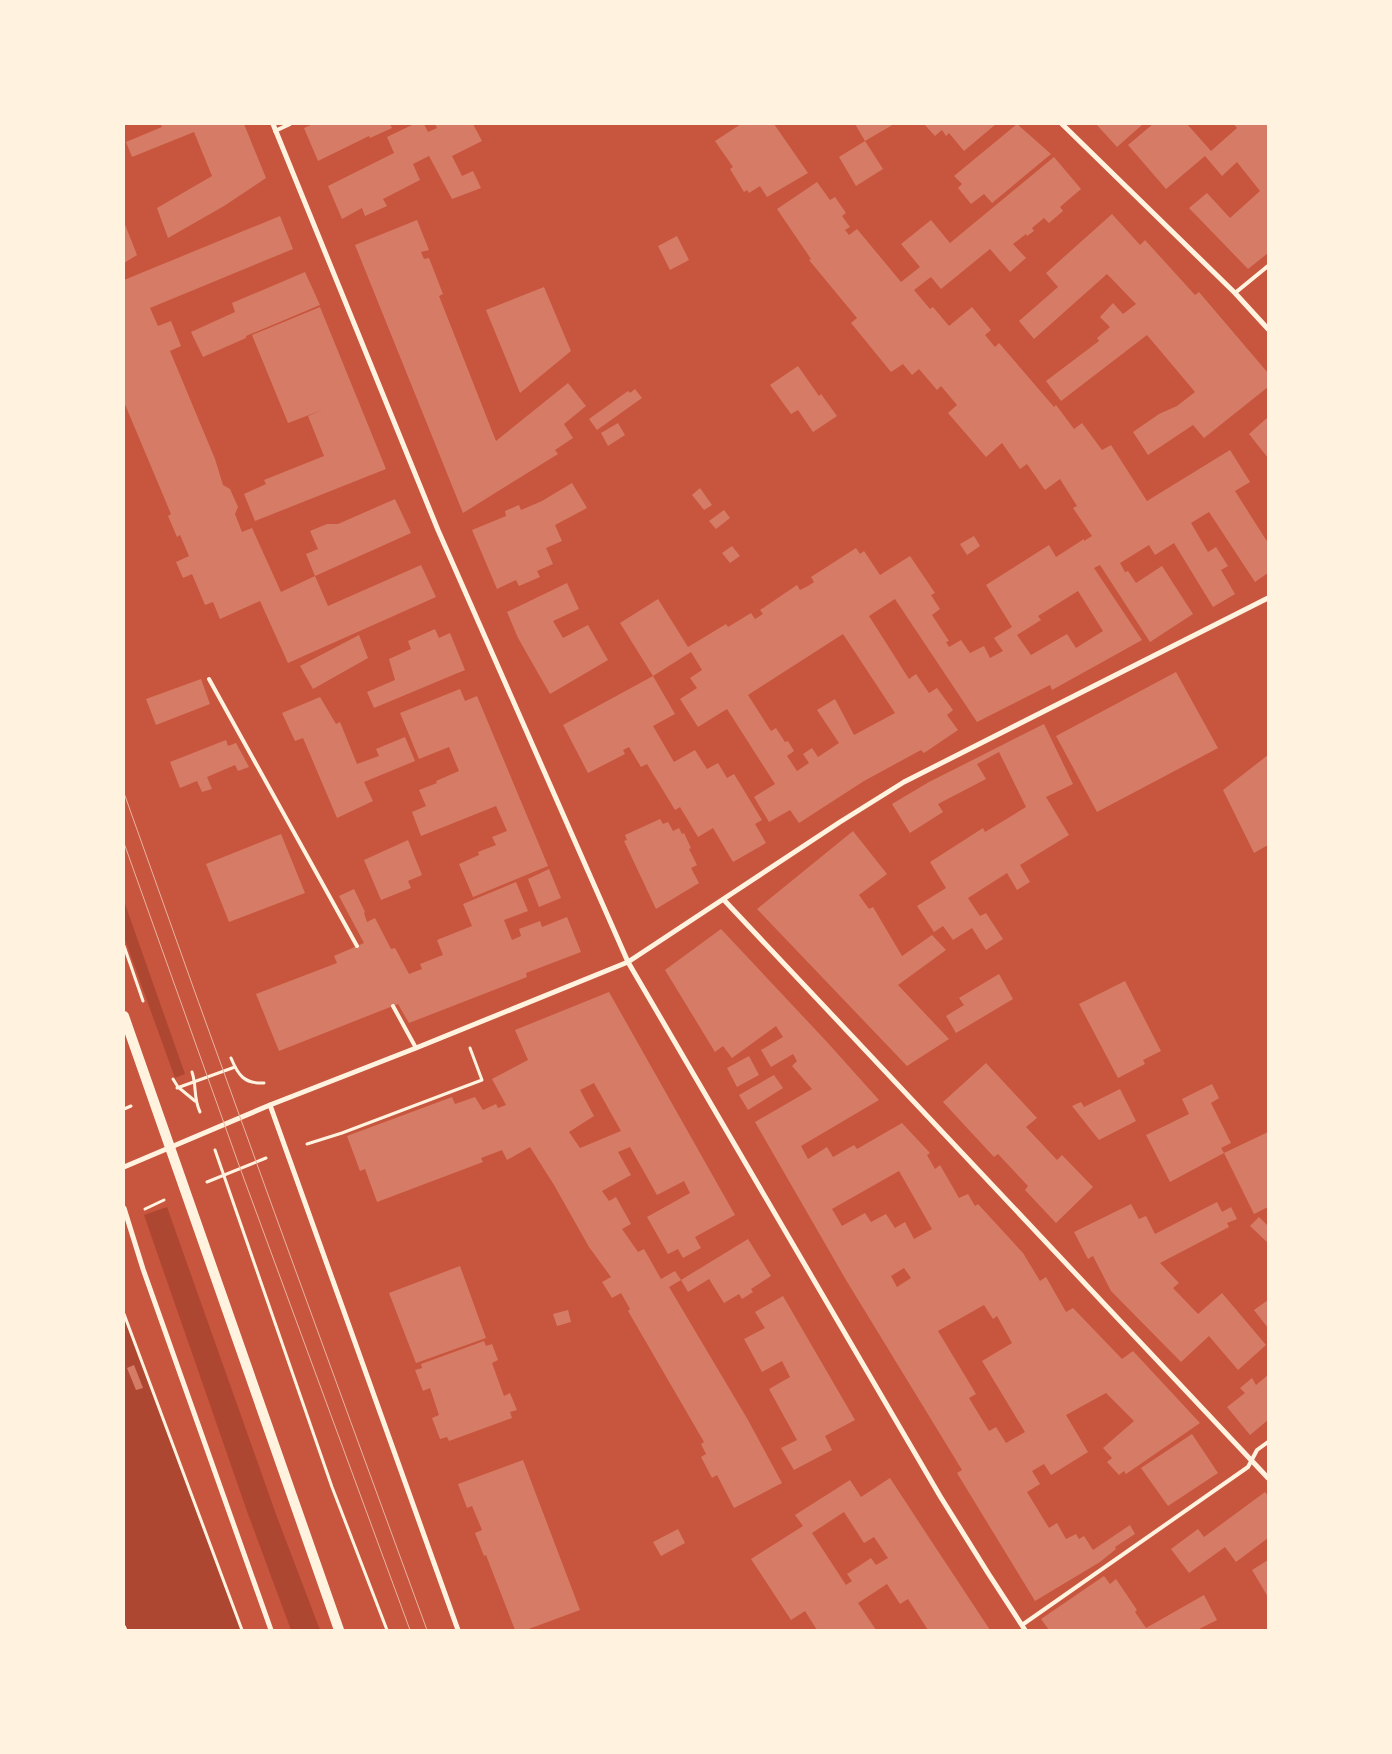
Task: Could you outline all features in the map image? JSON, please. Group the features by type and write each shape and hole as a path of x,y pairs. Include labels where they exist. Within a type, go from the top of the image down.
{"main road":[{"path":"124,1016 339,1630"}],"street":[{"path":"273,124 438,530 628,962 940,1496 1024,1628"},
{"path":"1062,124 1235,293 1268,329"},
{"path":"124,1167 270,1105 628,962 904,782 1268,598"},
{"path":"724,900 1268,1478"},
{"path":"270,1105 458,1630"},
{"path":"124,1208 143,1269 271,1630"}],"lane":[{"path":"276,131 290,124"},
{"path":"1235,293 1268,266"},
{"path":"210,679 357,946"},
{"path":"393,1006 416,1048"},
{"path":"1024,1628 1248,1467 1257,1450 1268,1442"}],"path":[{"path":"127,1217 185,1191 287,1150 342,1133 482,1080 462,1029"},
{"path":"192,1072 195,1082 195,1101 178,1087 195,1082 235,1067 232,1058"},
{"path":"208,1131 332,1487 387,1630"},
{"path":"124,1314 242,1630"},
{"path":"124,1626 126,1630"}],"shaded area":[{"path":"124,901 185,1074 175,1078 124,937"},
{"path":"167,1207 277,1517 320,1630 291,1630 248,1514 144,1215"},
{"path":"124,1314 242,1630 124,1630"}],"building":[{"path":"160,124 244,124 266,178 224,206 168,238 157,208 212,176 194,132 132,157 126,142 162,127"},
{"path":"313,124 390,124 392,128 370,138 369,136 318,161 304,128"},
{"path":"414,124 424,124 428,132 437,128 435,124 473,124 482,141 452,156 462,176 473,171 481,188 452,199 429,156 413,164 420,180 383,199 387,206 365,216 362,208 342,219 328,186 394,153 387,137"},
{"path":"741,124 774,124 808,173 767,197 760,186 749,193 747,190 744,192 730,169 733,167 715,141"},
{"path":"855,124 894,124 865,141"},
{"path":"924,124 996,124 964,151 949,133 946,136 942,130 935,136"},
{"path":"1017,124 1051,154 992,203 984,194 971,204 958,188 962,184 954,176"},
{"path":"1096,124 1143,124 1117,147"},
{"path":"1153,124 1187,124 1211,151 1237,128 1234,124 1268,124 1268,253 1248,269 1189,208 1207,193 1230,218 1260,191 1237,162 1222,176 1205,156 1166,189 1128,145"},
{"path":"865,141 883,169 856,186 839,157"},
{"path":"1054,157 1081,189 1060,207 1063,211 1049,223 1044,218 1032,228 1034,231 1027,236 1026,234 1013,244 1026,258 1010,272 990,249 941,289 931,277 914,290 930,309 933,307 949,326 972,307 991,330 985,335 995,347 999,343 1054,407 1056,405 1074,429 1082,423 1102,450 1111,445 1147,501 1230,450 1250,482 1235,491 1268,543 1268,573 1255,582 1209,512 1191,523 1208,552 1216,547 1228,566 1221,570 1235,594 1213,607 1174,543 1155,555 1149,545 1120,563 1125,572 1128,571 1136,583 1162,566 1193,614 1150,642 1100,565 1094,568 1142,640 1052,690 1050,685 977,722 895,599 869,616 909,679 916,674 929,693 937,688 953,710 947,715 958,730 924,753 921,750 864,781 799,823 790,810 769,822 754,797 775,784 727,709 698,727 680,699 697,688 690,678 702,670 691,652 653,676 620,623 658,599 688,647 726,624 728,627 751,613 755,619 763,614 760,610 797,585 800,590 808,586 814,582 811,577 856,548 860,554 864,551 880,575 910,556 935,593 931,595 940,609 932,615 949,641 946,642 949,647 961,640 970,653 984,646 990,658 1003,651 994,638 1012,627 986,585 1049,545 1056,557 1092,536 1073,508 1077,506 1060,479 1045,490 1027,464 1020,469 1002,443 986,457 948,413 957,405 941,386 937,390 919,369 912,375 903,364 891,372 851,323 857,318 809,260 811,259 777,209 817,182 830,200 835,197 846,213 842,216 850,227 845,230 849,235 857,229 901,282 920,267 901,244 931,220 950,243","holes":["1078,591 1103,631 1076,648 1067,634 1031,655 1017,635 1041,620 1038,616","843,634 895,713 854,735 835,699 817,710 839,743 818,757 812,748 803,754 809,763 797,771 787,756 794,751 788,741 785,742 776,728 771,731 748,695"]},
{"path":"1112,214 1140,245 1145,240 1195,295 1199,292 1268,373 1268,387 1204,438 1193,425 1148,455 1133,432 1159,414 1177,406 1195,392 1147,335 1061,401 1046,381 1099,341 1097,338 1110,327 1100,317 1113,303 1123,314 1136,304 1107,274 1034,339 1019,321 1058,287 1046,273"},
{"path":"280,216 293,249 150,308 158,326 171,321 181,346 170,351 215,459 223,485 230,489 238,507 235,514 242,532 252,528 281,592 315,576 328,606 421,565 436,597 288,663 260,601 220,619 213,602 205,605 192,574 183,578 176,562 189,556 180,535 177,537 168,516 171,514 124,402 124,280"},
{"path":"417,220 429,250 421,252 424,259 429,258 443,294 439,296 496,441 568,383 586,406 564,424 573,438 555,450 558,454 463,513 355,245"},
{"path":"124,222 137,255 124,263"},
{"path":"677,236 689,260 670,270 658,246"},
{"path":"305,272 320,305 246,336 246,338 203,357 191,332 235,312 232,303"},
{"path":"544,287 571,351 520,393 486,310"},
{"path":"320,307 386,469 255,521 244,494 266,484 264,480 324,456 308,416 325,409 288,423 252,335"},
{"path":"798,366 819,396 821,394 837,416 813,432 798,410 791,414 770,385"},
{"path":"635,389 642,398 597,430 589,419 628,391 630,393"},
{"path":"1268,417 1268,458 1249,434"},
{"path":"618,423 625,435 608,446 601,433"},
{"path":"572,483 587,508 555,525 562,541 546,548 553,564 537,571 540,577 519,586 516,580 497,589 472,530 506,516 505,511 519,505 521,510 542,501"},
{"path":"700,488 712,505 704,510 692,495"},
{"path":"395,499 411,533 315,576 306,554 318,549 310,531 327,524 338,524"},
{"path":"724,510 730,518 716,529 709,521"},
{"path":"974,536 980,546 967,555 960,544"},
{"path":"732,546 740,556 730,563 722,553"},
{"path":"567,583 579,609 553,621 563,638 588,625 608,660 550,694 518,638 507,612"},
{"path":"435,629 439,638 450,633 465,670 374,708 367,692 395,680 389,659 411,649 408,641"},
{"path":"359,635 368,658 313,689 300,666"},
{"path":"1176,672 1218,748 1097,812 1056,736"},
{"path":"653,676 675,714 653,726 674,762 695,750 707,769 718,763 727,778 734,774 762,820 755,824 766,843 733,862 713,828 698,837 680,807 675,810 647,764 641,767 629,747 623,750 625,754 588,773 563,725"},
{"path":"201,679 210,704 156,725 146,699"},
{"path":"460,689 465,701 477,696 548,866 473,897 459,864 479,855 478,852 496,845 492,837 507,831 496,806 421,836 412,812 426,806 419,790 459,771 449,747 419,759 400,713"},
{"path":"320,697 336,724 340,722 357,764 379,756 376,749 405,737 415,761 364,782 373,801 337,818 303,738 295,741 282,713"},
{"path":"1044,724 1073,784 1046,797 1069,835 1020,865 1030,882 1017,890 1007,873 968,898 980,916 986,913 1003,939 986,950 972,928 953,940 943,926 934,932 917,906 946,888 930,862 983,828 985,832 1026,807 999,752 977,764 986,779 938,804 943,812 910,833 892,804 929,782"},
{"path":"226,740 228,746 236,743 249,767 238,771 235,765 207,777 212,789 202,792 197,781 180,788 170,762"},
{"path":"1268,755 1268,845 1254,853 1223,790"},
{"path":"660,819 663,824 668,822 673,831 679,828 682,834 684,833 697,865 691,868 699,883 656,909 624,841 627,840 625,835"},
{"path":"853,831 887,874 859,895 869,909 873,907 902,956 932,935 946,950 898,985 949,1039 907,1066 757,909"},
{"path":"281,834 305,893 229,922 206,864"},
{"path":"408,840 422,875 408,881 411,888 381,900 364,860"},
{"path":"549,869 561,898 539,907 528,879"},
{"path":"516,882 528,911 504,920 512,940 521,936 519,929 540,921 542,927 567,917 581,952 526,973 527,977 409,1023 398,1004 279,1051 256,994 337,963 334,956 364,943 339,896 354,889 365,912 367,922 375,918 391,949 395,948 409,974 422,969 420,964 443,955 437,940 472,926 463,904"},
{"path":"721,929 879,1100 801,1146 808,1159 827,1147 833,1157 854,1145 857,1149 902,1123 930,1153 927,1155 935,1169 940,1165 959,1198 968,1194 975,1206 978,1204 1023,1253 1040,1281 1046,1277 1066,1312 1073,1308 1122,1359 1133,1351 1200,1423 1126,1474 1124,1471 1119,1475 1107,1462 1112,1458 1103,1448 1134,1421 1106,1393 1066,1415 1088,1452 1051,1475 1044,1464 1032,1471 1040,1484 1027,1492 1049,1528 1057,1523 1066,1539 1076,1534 1079,1539 1084,1536 1093,1550 1130,1525 1135,1534 1115,1547 1116,1549 1100,1562 1035,1601 957,1473 962,1470 846,1280 755,1122 812,1089 792,1066 797,1061 793,1054 771,1067 761,1050 783,1037 776,1026 732,1058 723,1046 715,1052 665,970","holes":["899,1171 932,1229 914,1239 905,1222 895,1228 886,1214 871,1222 865,1213 842,1226 832,1209","904,1268 911,1278 897,1287 891,1276","984,1305 993,1319 997,1316 1012,1343 982,1361 1025,1432 1006,1443 996,1427 989,1431 969,1398 976,1394 938,1331"]},
{"path":"999,974 1013,999 956,1033 946,1016 964,1005 959,998"},
{"path":"1125,981 1161,1051 1143,1060 1145,1064 1118,1078 1079,1004"},
{"path":"609,992 735,1215 695,1237 701,1248 683,1258 678,1249 668,1254 647,1217 690,1193 684,1181 657,1195 630,1147 618,1152 631,1175 602,1191 609,1201 616,1197 631,1224 622,1229 638,1252 644,1249 661,1279 675,1271 681,1280 669,1287 748,1420 782,1483 734,1508 717,1475 712,1478 701,1457 706,1454 701,1444 704,1442 628,1311 630,1309 621,1293 612,1298 602,1282 611,1277 589,1247 530,1147 507,1160 502,1150 481,1158 483,1162 377,1202 365,1169 360,1171 347,1136 452,1097 455,1104 475,1097 483,1110 496,1104 498,1108 506,1105 492,1079 528,1060 515,1030","holes":["594,1083 621,1131 580,1148 569,1132 594,1116 580,1090"]},
{"path":"749,1056 759,1075 737,1087 727,1068"},
{"path":"986,1063 1037,1118 1026,1127 1057,1160 1062,1155 1093,1187 1056,1223 1025,1190 1028,1186 998,1154 994,1157 943,1102"},
{"path":"774,1075 783,1088 748,1110 739,1095"},
{"path":"1212,1084 1219,1098 1211,1103 1231,1143 1221,1148 1224,1153 1170,1182 1146,1135 1189,1114 1182,1099"},
{"path":"1120,1089 1136,1121 1099,1140 1072,1106 1081,1102 1084,1107"},
{"path":"1268,1132 1268,1207 1254,1214 1224,1153"},
{"path":"1217,1202 1222,1212 1231,1207 1237,1219 1227,1223 1229,1227 1160,1263 1179,1283 1173,1288 1198,1314 1222,1293 1266,1345 1238,1370 1209,1336 1181,1362 1111,1291 1093,1256 1088,1259 1074,1232 1131,1204 1139,1219 1146,1216 1155,1234"},
{"path":"1259,1217 1268,1226 1268,1243 1250,1226"},
{"path":"748,1239 771,1276 751,1289 753,1292 742,1299 739,1294 724,1303 709,1279 688,1292 681,1280"},
{"path":"460,1266 486,1338 416,1363 389,1293"},
{"path":"783,1296 855,1420 825,1436 832,1450 794,1470 781,1448 797,1440 769,1389 790,1377 782,1361 762,1372 744,1339 765,1328 755,1312"},
{"path":"1268,1300 1268,1328 1254,1310"},
{"path":"568,1310 571,1322 557,1326 553,1314"},
{"path":"484,1341 486,1346 492,1344 498,1360 492,1363 504,1396 510,1393 517,1410 510,1412 512,1418 449,1441 447,1437 440,1439 432,1418 439,1415 430,1388 423,1391 415,1370 422,1368 421,1364"},
{"path":"134,1365 143,1388 136,1390 127,1368"},
{"path":"1268,1375 1268,1420 1250,1435 1227,1407 1245,1393 1240,1388 1252,1378 1256,1385"},
{"path":"1192,1434 1218,1473 1168,1506 1141,1468"},
{"path":"523,1460 580,1610 526,1630 515,1630 486,1555 484,1556 475,1533 482,1530 472,1506 467,1508 458,1484"},
{"path":"890,1478 990,1630 928,1630 908,1599 900,1604 887,1584 858,1603 876,1630 817,1630 805,1611 791,1620 751,1559 803,1526 795,1515 850,1480 861,1497","holes":["844,1512 864,1543 874,1537 888,1558 876,1565 871,1558 847,1574 852,1581 846,1585 812,1533"]},
{"path":"1265,1492 1268,1496 1268,1538 1236,1562 1225,1547 1189,1573 1171,1549 1198,1529 1204,1537"},
{"path":"678,1529 685,1543 661,1556 653,1542"},
{"path":"1268,1560 1268,1597 1252,1570"},
{"path":"1104,1576 1110,1584 1116,1579 1137,1610 1135,1612 1146,1628 1204,1595 1217,1620 1197,1630 1049,1630 1041,1619"}],"tram line":[{"path":"124,793 236,1108 427,1630"},
{"path":"124,843 240,1168 410,1630"}]}
